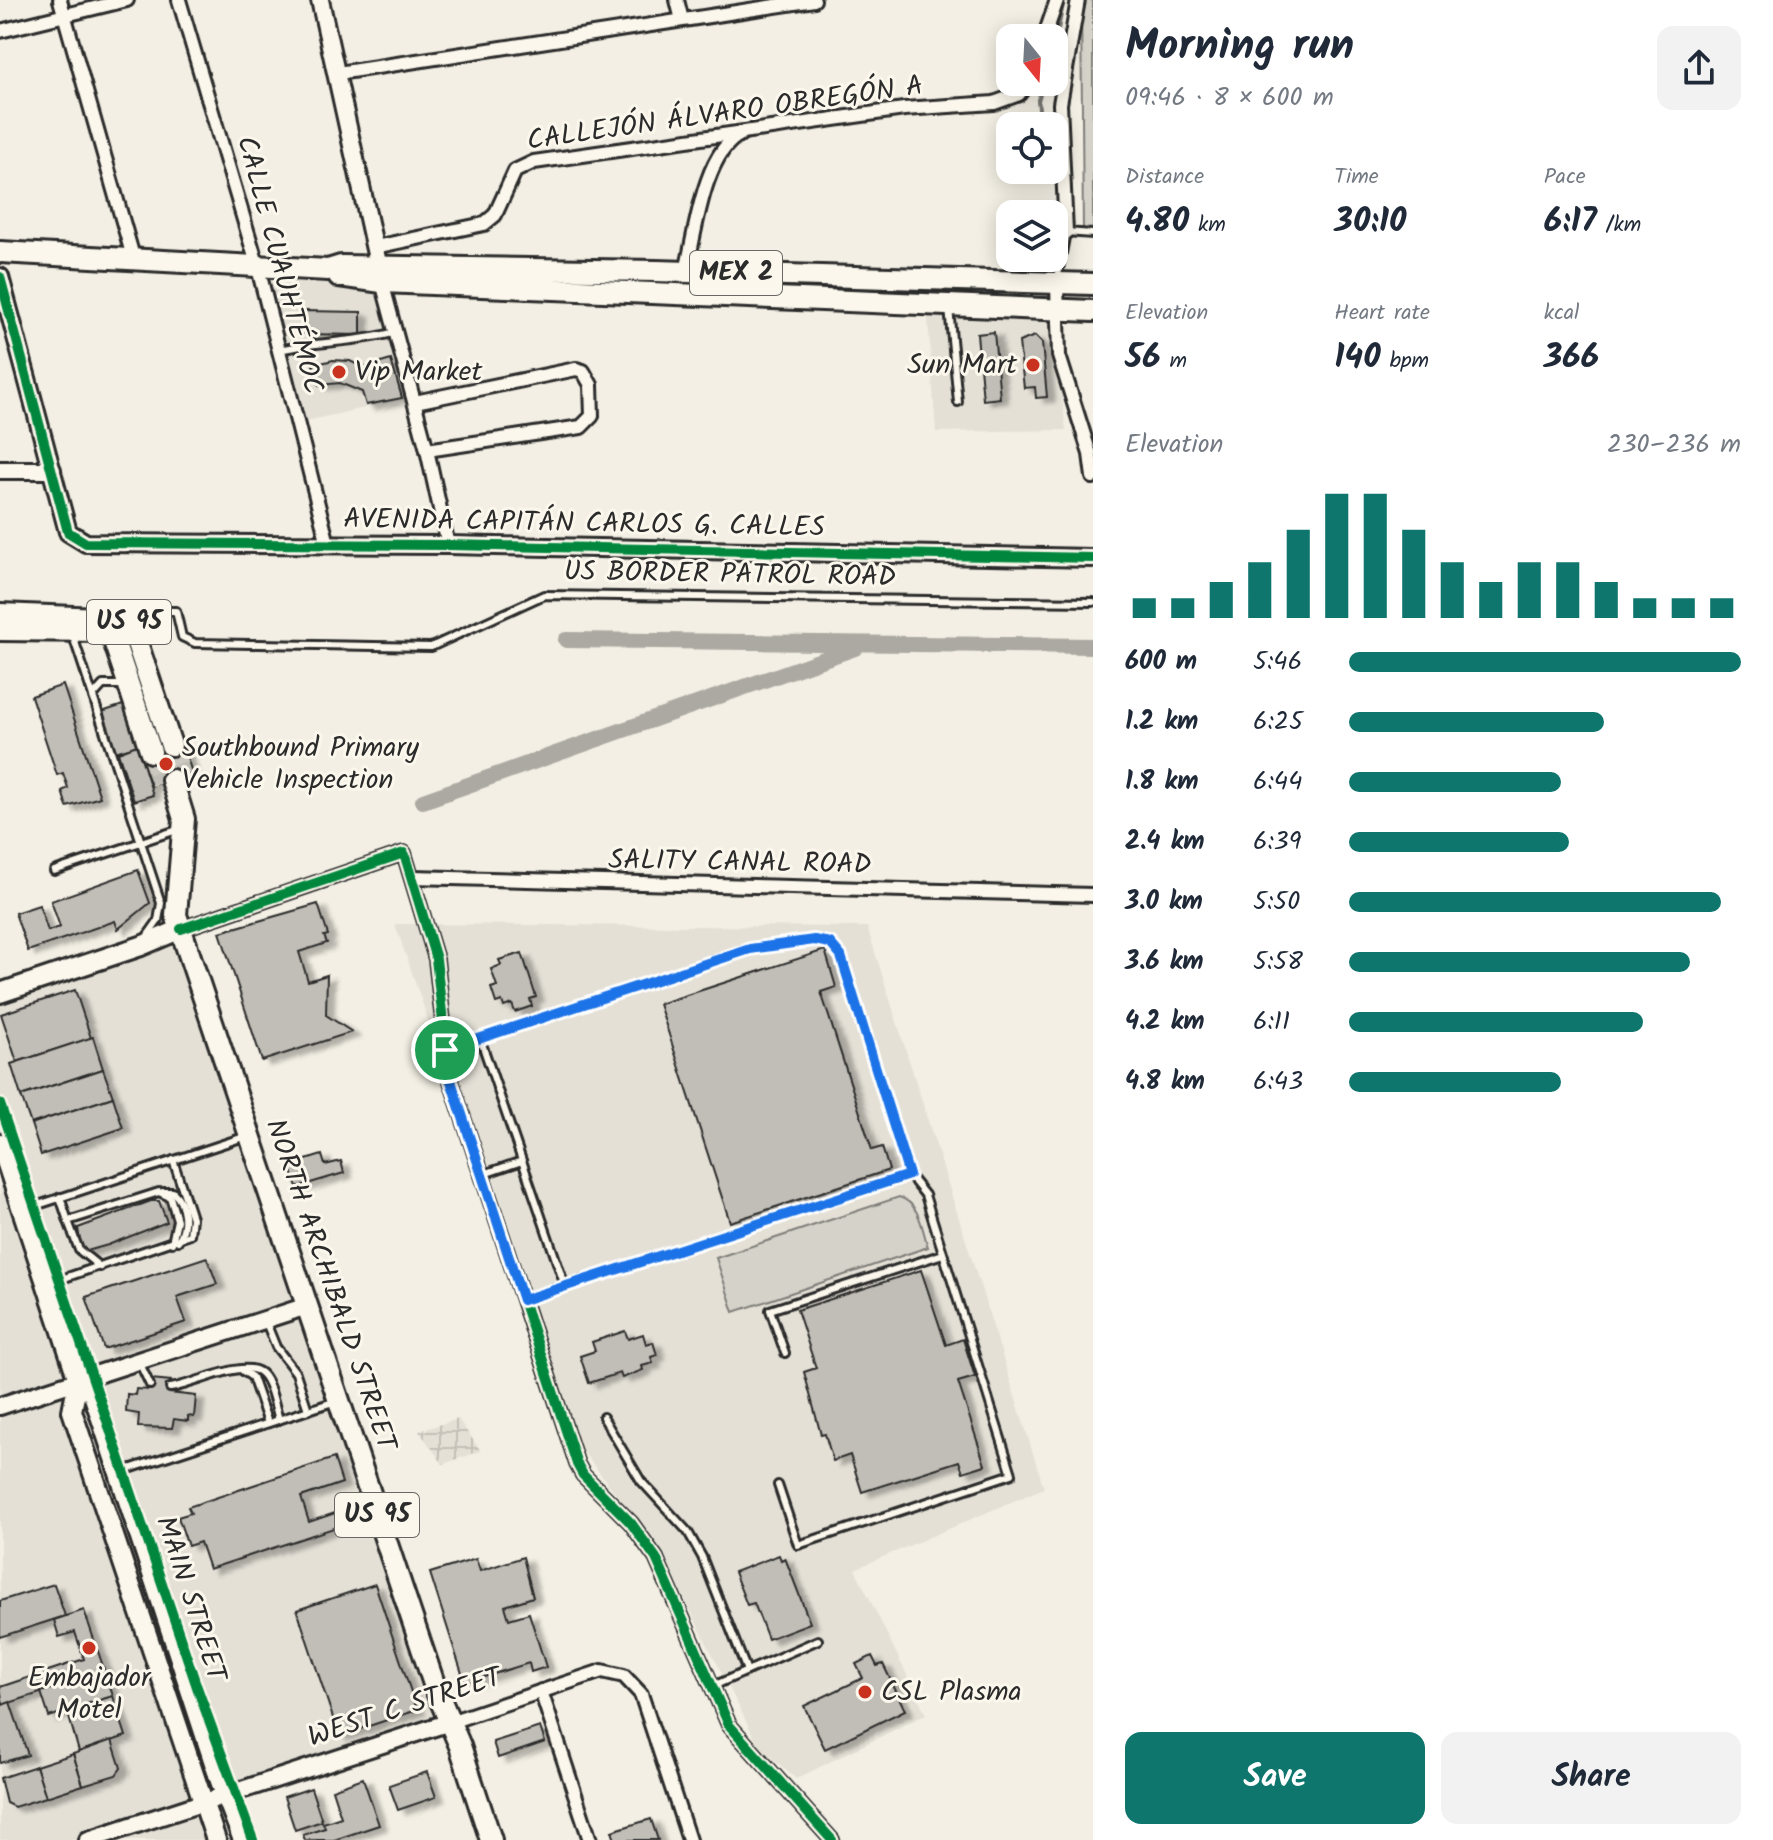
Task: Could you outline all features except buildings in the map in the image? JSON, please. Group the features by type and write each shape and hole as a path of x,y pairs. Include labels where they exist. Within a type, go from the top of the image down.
{"highway":[{"name":"MEX 2","path":"0,252 328,270 341,266 379,265 1093,284"},
{"name":"MEX 2","path":"379,265 1093,311"},
{"name":"US 95","path":"0,614 69,623"},
{"name":"US 95","path":"0,622 118,626 161,748"},
{"name":"US 95","path":"0,630 69,623"},
{"name":"US 95","path":"172,780 183,814 179,920"},
{"name":"NORTH ARCHIBALD STREET","path":"179,920 435,1687 491,1840"}],"main road":[{"path":"0,983 148,935 179,920"},
{"path":"0,993 141,946 179,920"},
{"name":"MAIN STREET","path":"0,1143 78,1380 72,1411 213,1799 243,1840"},
{"name":"MAIN STREET","path":"78,1380 93,1394 119,1471 213,1799 216,1840"}],"street":[{"path":"60,0 133,257"},
{"path":"0,31 127,0"},
{"name":"CALLE CUAUHTÉMOC","path":"179,0 257,264 328,544"},
{"path":"320,0 379,265 448,545"},
{"path":"677,0 682,20"},
{"path":"338,73 811,0"},
{"path":"1049,24 1057,0"},
{"path":"1064,200 1060,104 1078,0"},
{"name":"CALLEJÓN ÁLVARO OBREGÓN A","path":"379,265 484,224 495,215 515,171 534,162 904,109 994,103 1013,96"},
{"path":"686,272 701,205 717,157 732,138 750,129"},
{"path":"0,277 52,470 0,470"},
{"path":"1057,283 1059,356 1090,454 1093,477"},
{"path":"415,402 576,369 583,371 591,385 592,416 581,427 427,450"},
{"name":"AVENIDA CAPITÁN CARLOS G. CALLES","path":"52,470 68,532 74,539 86,543 448,545 1093,558"},
{"path":"179,920 404,853 436,959 449,1075 577,1464 583,1475 631,1523 656,1558 710,1687 742,1743 832,1840"},
{"name":"SALITY CANAL ROAD","path":"412,877 1093,895"},
{"path":"0,1406 307,1306"},
{"name":"WEST C STREET","path":"88,1840 602,1671 615,1672 633,1681 641,1694 689,1840"},
{"path":"541,1691 590,1840"}],"lane":[{"path":"1068,232 1093,234"},
{"path":"1057,283 1059,272"},
{"path":"949,304 958,402"},
{"path":"279,350 335,339 365,341 396,332"},
{"name":"US BORDER PATROL ROAD","path":"160,611 176,611 182,637 195,643 431,647 544,595 1093,602"},
{"path":"69,623 161,903 158,921 148,935"},
{"path":"93,696 110,683 144,696"},
{"path":"54,871 182,828"},
{"path":"445,1050 750,949 814,940 830,943 841,956 909,1175 925,1195 1012,1474 798,1545 778,1485"},
{"path":"480,1038 565,1286"},
{"path":"22,1210 250,1135"},
{"path":"47,1284 190,1235 192,1218 173,1160"},
{"path":"481,1175 522,1161"},
{"path":"523,1300 909,1175"},
{"path":"68,1221 159,1192 170,1197 177,1220 175,1242"},
{"path":"60,1197 79,1250 100,1267"},
{"path":"785,1353 770,1310 943,1254"},
{"path":"265,1320 276,1347 296,1373 308,1410"},
{"path":"138,1361 150,1385"},
{"path":"170,1388 239,1369 255,1369 264,1376 279,1420"},
{"path":"239,1369 252,1377 268,1423"},
{"path":"119,1471 339,1400"},
{"path":"603,1417 641,1481 688,1532 702,1557 747,1671"},
{"path":"710,1687 818,1640"}],"shaded area":[{"path":"1081,0 1093,0 1093,232 1083,232"},
{"path":"257,264 381,274 414,397 297,423"},
{"path":"927,303 1051,309 1066,430 936,432"},
{"path":"179,924 450,1722 193,1806 208,1840 0,1840 0,982"},
{"path":"395,924 867,927 1044,1488 855,1569 926,1714 796,1779 759,1747 660,1550 573,1439"},
{"path":"899,1197 916,1211 928,1247 734,1312 716,1258"},
{"path":"458,1419 481,1451 443,1464 419,1431"}],"waterway":[{"path":"1059,24 1064,0"},
{"path":"1039,96 1039,112"},
{"path":"566,640 1093,646"},
{"path":"423,801 855,648"}],"tunnel":[{"path":"171,745 181,776"},
{"path":"151,752 162,783"}],"cycle path":[{"path":"0,277 68,532 86,543 448,545 1093,558"},
{"path":"181,929 404,853 436,959 449,1075 577,1464 583,1475 631,1523 656,1558 729,1725 832,1840"},
{"path":"0,1104 198,1690 253,1840"}],"place":[{"name":"Sun Mart","path":"1033,365"},
{"name":"Vip Market","path":"339,372"},
{"name":"Southbound Primary Vehicle Inspection","path":"166,764"},
{"name":"Embajador Motel","path":"89,1648"},
{"name":"CSL Plasma","path":"865,1692"}],"route":[{"path":"814,940 830,943 841,956 909,1175 523,1300 449,1075 445,1050 750,949 814,940"}]}
